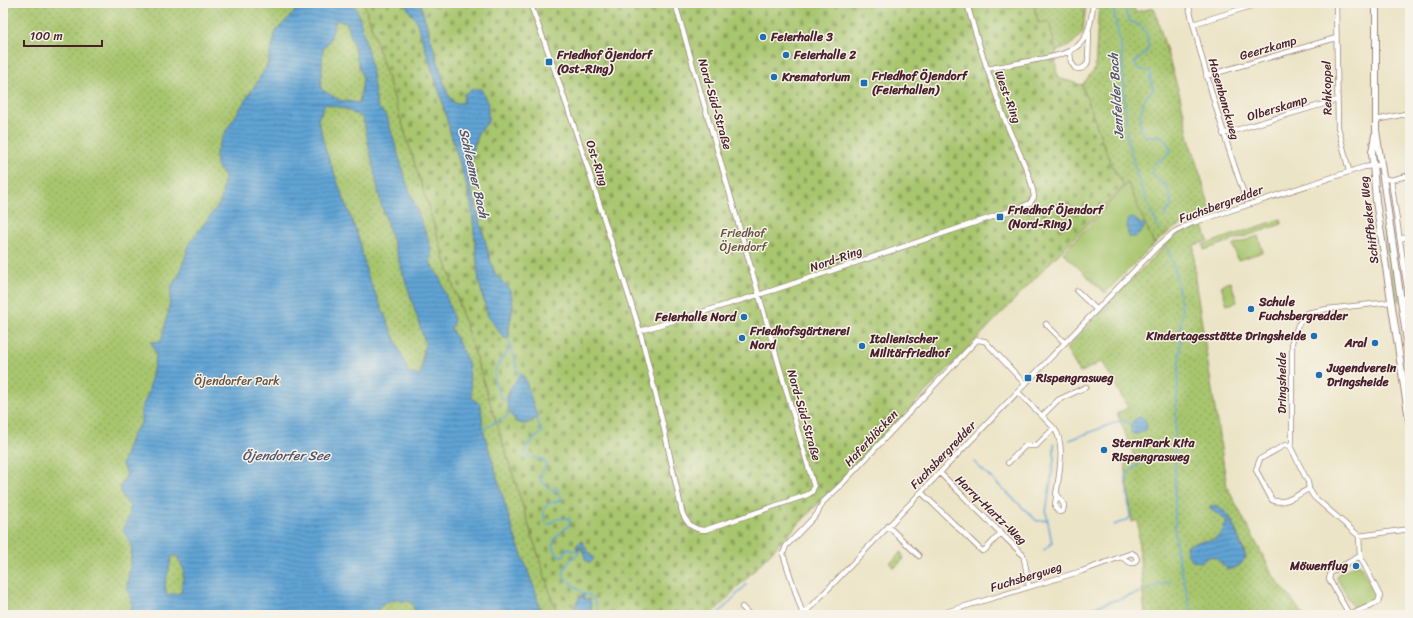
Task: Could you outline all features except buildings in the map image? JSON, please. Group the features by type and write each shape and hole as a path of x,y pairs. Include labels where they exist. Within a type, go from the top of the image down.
{"main road":[{"name":"Schiffbeker Weg","path":"1376,3 1376,130 1410,362"},
{"name":"Schiffbeker Weg","path":"1376,130 1372,152 1376,201 1410,426"},
{"path":"1391,302 1402,303"},
{"path":"1403,380 1410,384"}],"street":[{"name":"Ost-Ring","path":"530,3 554,65 640,331"},
{"name":"Nord-Süd-Straße","path":"640,331 684,517 688,524 700,530 710,529 812,492 814,489 811,475 675,3"},
{"name":"West-Ring","path":"967,3 987,69 1005,120 1032,185 1034,197"},
{"path":"1070,52 1071,62 1075,68 1082,69 1086,66 1088,61 1093,3"},
{"name":"Hasenbanckweg","path":"1188,3 1206,76 1223,134 1246,200"},
{"path":"1193,24 1261,3"},
{"name":"Rehkoppel","path":"1336,3 1338,127 1349,171"},
{"path":"987,69 1059,56 1070,52 1083,40 1090,29"},
{"name":"Geerzkamp","path":"1206,76 1336,38"},
{"name":"Olberskamp","path":"1223,134 1337,100"},
{"path":"1376,120 1410,112"},
{"name":"Fuchsbergredder","path":"803,615 1157,247 1174,232 1192,223 1349,171 1381,165"},
{"path":"1402,303 1409,294 1391,180 1410,175"},
{"name":"Schiffbeker Weg","path":"1383,178 1391,180"},
{"name":"Nord-Ring","path":"640,331 759,294 1022,207 1030,203 1034,197"},
{"path":"1400,239 1410,236"},
{"path":"1077,291 1097,310"},
{"name":"Dringsheide","path":"1290,446 1292,442 1292,342 1298,326 1307,313 1327,309 1391,302"},
{"path":"1046,324 1066,343"},
{"name":"Haferblöcken","path":"803,615 783,554 786,546 817,514 823,502 840,486 977,340 985,341 1025,384"},
{"path":"1042,416 1058,400 1086,387"},
{"path":"1018,392 1054,428 1060,439 1061,451 1056,492"},
{"path":"1008,463 1025,446 1036,446 1054,428"},
{"path":"1309,489 1284,502 1277,503 1272,500 1256,470 1260,459 1286,445 1290,446 1314,497 1359,536 1360,556 1380,596 1380,599 1378,602 1349,614 1329,579 1329,575 1331,572 1360,556"},
{"name":"Harry-Hartz-Weg","path":"940,474 1023,554 1029,586"},
{"path":"921,492 982,551 985,550 1001,533"},
{"path":"888,526 919,556"},
{"path":"1359,536 1410,529"},
{"name":"Fuchsbergweg","path":"936,615 1082,571 1121,557"},
{"path":"742,607 750,615"}],"green space":[{"name":"Öjendorfer Park","path":"3,3 364,3 557,615 3,615"},
{"name":"Friedhof Öjendorf","path":"364,3 404,3 416,20 441,97 467,187 472,210 479,282 488,316 504,338 509,338 509,328 513,306 507,286 495,274 469,181 473,150 478,133 488,122 463,103 453,104 447,92 420,3 1034,3 1038,23 1049,20 1056,51 1056,69 1058,78 1082,85 1110,162 1124,186 711,615 557,615"},
{"path":"1034,3 1086,3 1083,32 1071,45 1056,51 1049,21 1038,23"},
{"path":"1099,3 1133,3 1135,12 1154,8 1180,96 1191,147 1211,212 1180,225 1167,233 1154,244 1128,183 1124,186 1110,162 1082,85 1095,69"},
{"path":"1128,183 1154,244 1105,293 1063,253"},
{"path":"1281,219 1282,224 1204,250 1203,245"},
{"path":"1202,223 1208,241 1194,245 1195,279 1227,487 1274,577 1304,615 1145,615 1138,520 1132,522 1125,463 1136,461 1117,413 1128,408 1102,361 1080,373 1066,348 1170,240 1179,233","holes":["1141,417 1146,430 1136,434 1133,421","1211,510 1230,517 1244,551 1228,569 1214,556 1209,556 1200,541 1206,541 1217,537 1227,522 1223,517"]},
{"path":"1387,226 1399,302 1394,298 1383,227"},
{"path":"1258,236 1263,252 1238,260 1233,245"},
{"path":"1231,282 1237,302 1227,305 1221,285"},
{"path":"901,552 904,559 894,568 890,563"},
{"path":"1357,564 1361,566 1376,596 1374,600 1357,609 1353,608 1337,578 1339,573"}],"water":[{"name":"Öjendorfer See","path":"301,3 353,3 358,12 370,60 377,106 387,117 406,181 431,247 431,265 439,276 451,310 454,321 451,328 468,362 472,398 481,405 483,429 513,531 536,593 541,615 417,615 411,602 393,600 382,605 374,615 130,615 132,605 127,587 132,548 123,529 129,517 130,506 122,496 120,487 127,474 122,464 132,435 141,423 141,409 148,394 156,355 151,342 161,341 168,313 172,285 180,273 190,242 220,203 225,177 216,164 216,152 226,131 267,66 276,31","holes":["336,20 347,23 363,80 359,103 339,100 321,89 323,49 330,40","325,104 343,108 363,118 381,204 425,342 420,375 409,374 367,274 359,239 326,151 318,119","172,556 177,556 184,570 181,593 167,595 165,585"]},
{"path":"404,3 420,3 447,92 453,103 463,103 464,94 473,89 481,89 488,104 488,122 478,133 473,150 469,181 495,274 507,286 511,293 513,306 509,328 509,338 504,338 488,316 479,282 472,210 467,187 441,97 416,20"},
{"path":"1133,218 1139,222 1139,225 1143,223 1145,225 1135,237 1129,237 1127,224 1129,219"},
{"path":"521,374 525,379 537,416 537,419 533,419 528,423 523,424 515,420 511,415 507,404 510,389"},
{"path":"1141,417 1146,422 1146,430 1133,434 1131,431 1132,423"},
{"path":"1212,505 1223,510 1230,517 1246,557 1239,566 1228,570 1214,556 1201,562 1193,561 1187,554 1186,546 1199,541 1215,539 1220,535 1225,527 1227,522 1209,507"},
{"path":"582,541 594,559 590,563 586,561 582,548 579,546 578,551 576,546"},
{"path":"584,594 584,599 590,599 592,615 576,615 574,609"}],"waterway":[{"name":"Jenfelder Bach","path":"1112,3 1122,52 1127,138 1138,179 1160,232"},
{"path":"1124,3 1128,19 1143,28 1148,41 1148,48 1146,52 1135,62 1138,68 1149,71 1151,75 1150,80 1153,86 1153,89 1147,96 1143,105 1140,116 1142,132 1145,136 1162,136 1171,150 1166,156 1157,162 1152,172 1159,181 1166,185 1169,191 1172,206 1166,212 1165,218"},
{"name":"Jenfelder Bach","path":"1167,248 1175,269 1182,310 1175,432 1176,548 1192,615"},
{"name":"Schleemer Bach","path":"508,338 518,371 521,375"},
{"name":"Schleemer Bach","path":"508,398 505,400 502,399 496,384 495,372 500,361 510,349"},
{"path":"483,429 506,417 510,413"},
{"name":"Schleemer Bach","path":"536,418 542,432 525,448 525,452 526,455 531,458 543,460 546,465 540,480 553,492 554,488 556,487 562,500 550,503 545,507 545,518 549,525 556,519 568,518 570,521 569,525 554,539 553,547 558,555 561,556 565,554 566,548 573,551 578,551 579,553 569,561 564,569 564,577 584,594 590,595 595,602 599,615"},
{"path":"1070,440 1119,421 1132,424"},
{"path":"1048,499 1054,459 1054,444"},
{"path":"1126,486 1126,477 1128,472 1139,464 1141,459"},
{"path":"974,462 1037,521 1048,520"},
{"path":"1114,525 1129,519 1130,516 1127,491"},
{"path":"1044,550 1052,543 1046,512 1048,500"},
{"path":"1146,590 1171,581"},
{"path":"717,615 747,584"},
{"path":"1070,615 1141,592"}],"place":[{"name":"Feierhalle 3","path":"763,37"},
{"name":"Feierhalle 2","path":"786,55"},
{"name":"Friedhof Öjendorf (Ost-Ring)","path":"549,62"},
{"name":"Krematorium","path":"774,77"},
{"name":"Friedhof Öjendorf (Feierhallen)","path":"864,83"},
{"name":"Friedhof Öjendorf (Nord-Ring)","path":"1000,217"},
{"name":"Schule Fuchsbergredder","path":"1251,309"},
{"name":"Feierhalle Nord","path":"744,317"},
{"name":"Kindertagesstätte Dringsheide","path":"1314,336"},
{"name":"Friedhofsgärtnerei Nord","path":"742,338"},
{"name":"Aral","path":"1375,343"},
{"name":"Italienischer Militärfriedhof","path":"862,346"},
{"name":"Jugendverein Dringsheide","path":"1319,375"},
{"name":"Rispengrasweg","path":"1028,378"},
{"name":"SterniPark Kita Rispengrasweg","path":"1104,450"},
{"name":"Möwenflug","path":"1356,566"}]}
